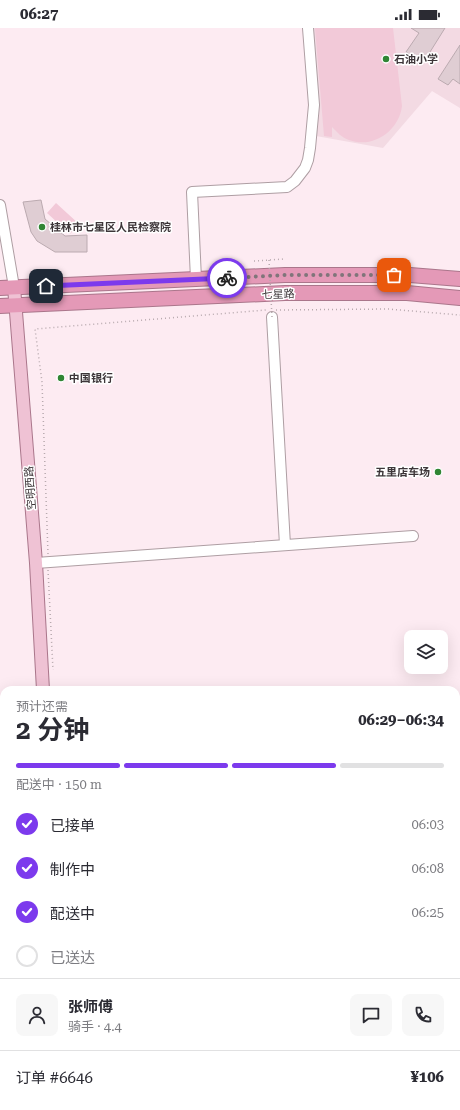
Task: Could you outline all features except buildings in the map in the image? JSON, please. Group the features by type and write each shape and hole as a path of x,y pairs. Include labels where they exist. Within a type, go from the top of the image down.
{"highway":[{"name":"七星路","path":"7,288 285,275 410,275 460,279"},
{"name":"七星路","path":"0,306 286,293 407,293 460,298"}],"main road":[{"name":"空明西路","path":"7,288 15,305 42,562 43,686"}],"street":[{"path":"196,279 192,192 287,187 295,181 305,168 310,148 314,105 308,28"},
{"path":"0,205 7,288"},
{"path":"272,313 285,545"},
{"path":"42,562 413,536"}],"path":[{"path":"254,261 284,259"},
{"path":"258,310 272,313 269,260"},
{"path":"53,675 42,562 42,382 35,329 258,310 388,309 460,315"}],"shaded area":[{"name":"石油小学","path":"310,28 460,28 460,108 432,91 383,148 316,136 317,122"},
{"path":"315,28 393,28 402,106 396,123 383,136 376,140 358,142 344,138 332,127 332,137 324,136"},
{"path":"56,203 79,224 70,234 47,213"}],"way so far":[{"path":"227,278 285,275 394,275"}],"place":[{"name":"石油小学","path":"386,59"},
{"name":"桂林市七星区人民检察院","path":"42,227"},
{"name":"中国银行","path":"61,378"},
{"name":"五里店车场","path":"438,472"}],"route":[{"path":"46,286 227,278"}]}
